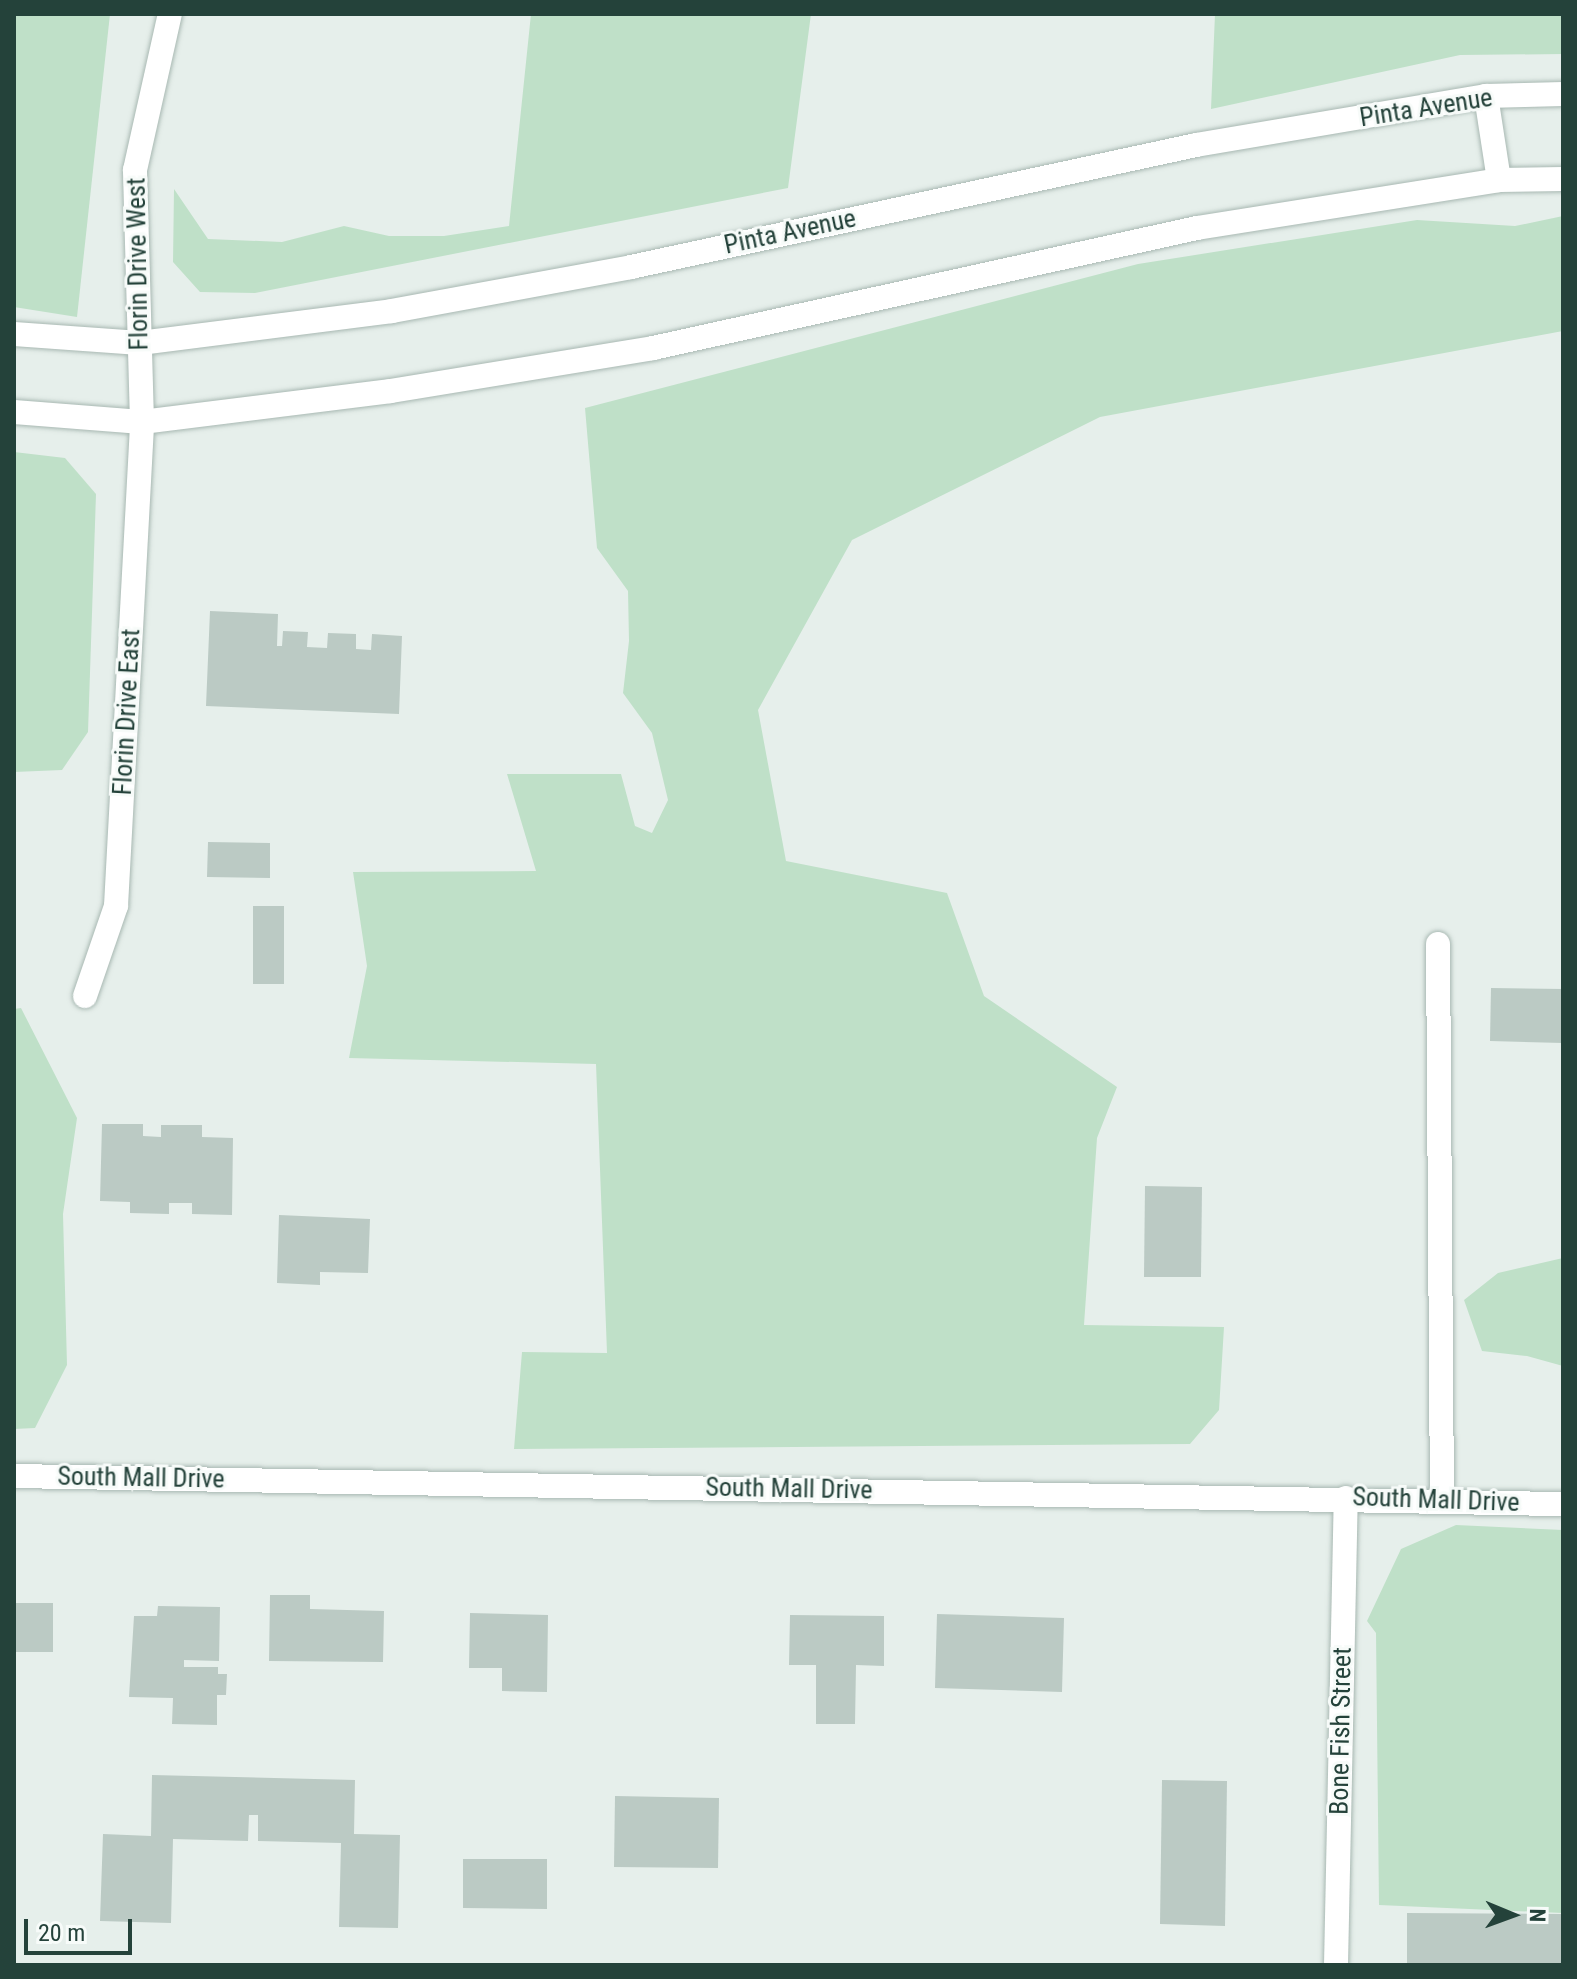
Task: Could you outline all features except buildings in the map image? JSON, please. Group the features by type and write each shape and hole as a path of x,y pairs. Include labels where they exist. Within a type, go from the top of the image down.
{"street":[{"name":"Florin Drive West","path":"142,422 135,170 170,14"},
{"name":"Pinta Avenue","path":"14,334 140,343 392,311 631,267 1196,145 1486,96 1563,94"},
{"path":"1486,96 1499,180"},
{"path":"14,412 142,422 391,391 653,348 1197,228 1499,180 1563,179"},
{"name":"Florin Drive East","path":"85,996 116,906 142,422"},
{"path":"1438,944 1442,1501"},
{"name":"South Mall Drive","path":"14,1476 1563,1504"},
{"name":"Bone Fish Street","path":"1336,1965 1346,1498"}],"green space":[{"path":"14,14 110,14 77,317 14,307"},
{"path":"531,14 811,14 788,188 255,293 200,292 173,262 174,189 208,239 282,242 344,226 389,236 444,236 509,226"},
{"path":"1215,14 1563,14 1563,54 1460,55 1211,109"},
{"path":"1563,216 1563,331 1100,417 852,540 758,710 786,861 947,893 984,996 1117,1087 1097,1138 1084,1325 1224,1327 1219,1410 1190,1444 514,1449 522,1352 607,1353 596,1064 349,1058 367,966 353,872 536,871 507,774 621,774 635,826 652,833 668,800 652,733 623,693 629,641 628,591 597,548 585,408 1138,264 1417,220 1515,226"},
{"path":"14,452 65,458 96,494 88,732 62,770 14,772"},
{"path":"21,1008 77,1118 63,1214 67,1365 35,1428 14,1429 14,1009"},
{"path":"1563,1258 1563,1366 1527,1356 1482,1351 1464,1300 1498,1273"},
{"path":"1456,1525 1563,1530 1563,1913 1379,1905 1376,1633 1367,1621 1401,1549"}]}
